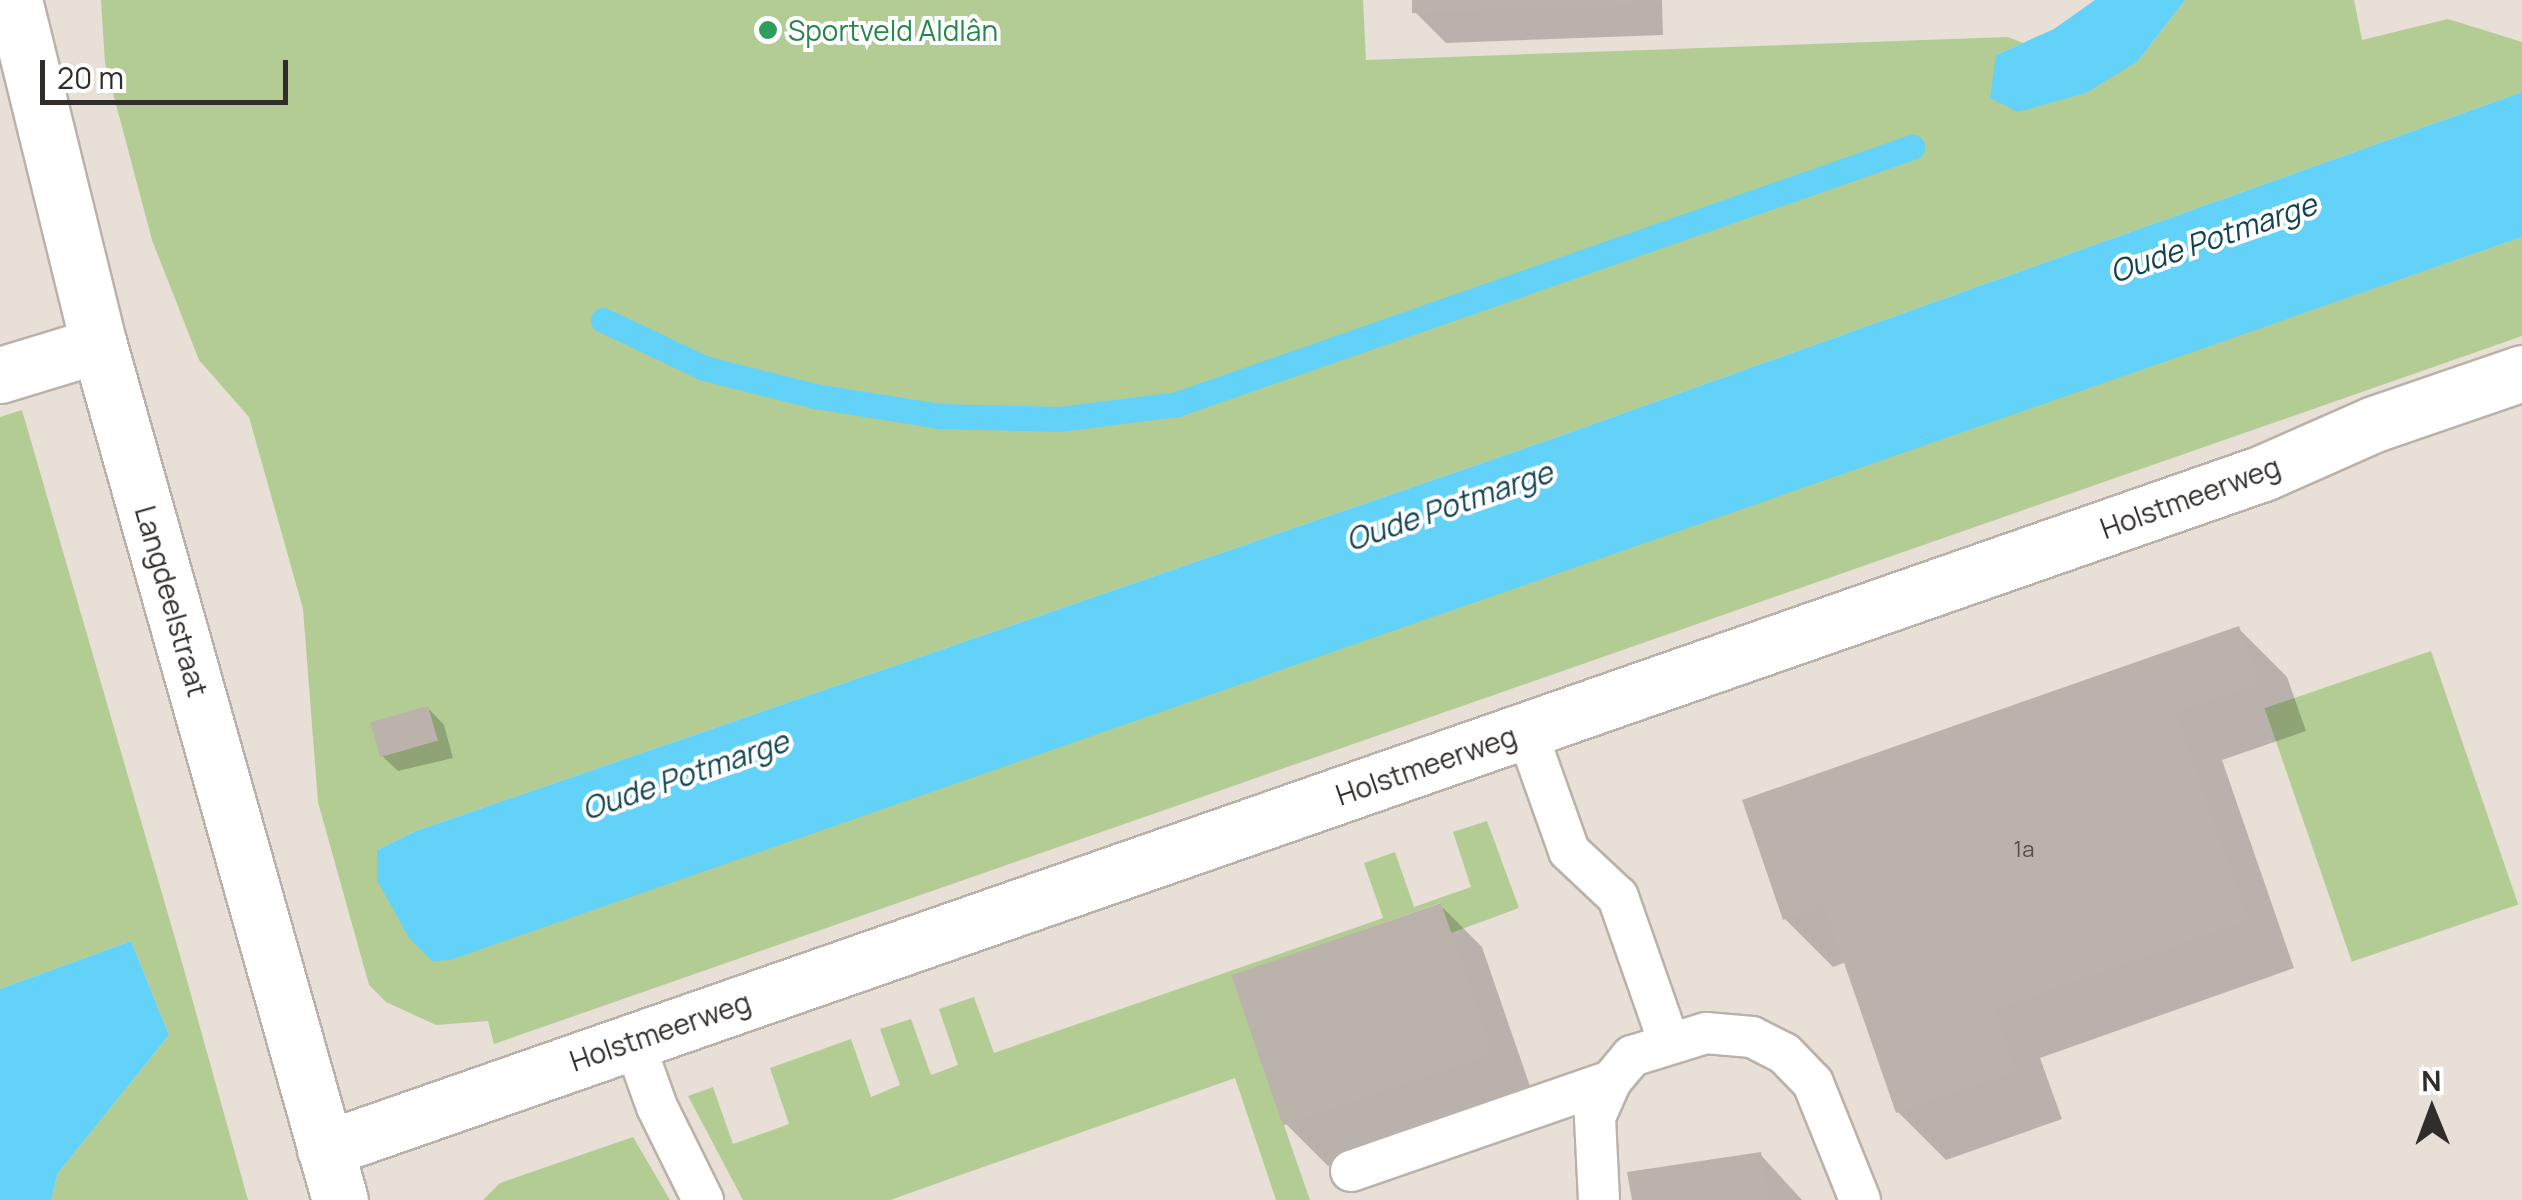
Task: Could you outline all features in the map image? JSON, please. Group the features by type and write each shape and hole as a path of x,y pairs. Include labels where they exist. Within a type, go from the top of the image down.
{"street":[{"name":"Langdeelstraat","path":"14,0 99,345 333,1174"},
{"path":"0,374 99,345"},
{"name":"Holstmeerweg","path":"333,1174 634,1040 2263,473 2374,424 2522,373"}],"lane":[{"path":"1526,730 1569,851 1618,897 1668,1040"},
{"path":"1598,1200 1595,1117 1611,1081 1632,1056 1668,1040 1706,1033 1752,1038 1784,1054 1812,1083 1860,1200"},
{"path":"634,1040 657,1108 704,1200"},
{"path":"1351,1171 1611,1081"}],"green space":[{"path":"101,0 1363,0 1366,60 2008,37 2023,43 1996,55 2138,61 2185,0 2354,0 2362,40 2448,19 2522,42 2522,92 1546,441 416,831 377,850 432,961 2522,237 2522,336 494,1044 488,1021 436,1025 386,1002 369,985 318,802 303,609 249,417 199,360 152,240 105,63"},
{"path":"22,410 248,1200 51,1200 58,1173 169,1035 131,941 0,989 0,417"},
{"path":"2431,651 2518,904 2352,962 2265,708"},
{"path":"1487,821 1519,908 1451,933 1440,903 1232,976 1310,1200 1276,1200 1235,1078 890,1200 743,1200 688,1096 713,1087 733,1144 789,1124 770,1068 851,1039 871,1097 900,1085 880,1029 911,1019 931,1075 958,1065 939,1009 974,997 994,1053 1383,918 1364,863 1395,852 1414,907 1471,887 1453,832"},
{"path":"633,1137 670,1200 483,1200 500,1183"}],"water":[{"path":"2095,0 2185,0 2138,61 2086,93 2018,112 1990,98 1996,55 2054,29"},
{"name":"Oude Potmarge","path":"2522,92 2522,237 450,960 432,961 409,938 377,880 377,850 416,831 1546,441"},
{"path":"131,941 169,1035 58,1173 51,1200 0,1200 0,989"}],"building":[{"path":"1412,0 1632,0 1633,5 1412,13"},
{"path":"2239,626 2260,683 2175,712 2248,920 1994,1010 2016,1071 1896,1113 1824,905 1783,920 1742,800"},
{"path":"428,706 438,741 380,757 370,723"},
{"path":"1441,903 1493,1053 1283,1126 1231,975"},
{"path":"1761,1152 1768,1200 1632,1200 1627,1172"}],"waterway":[{"path":"603,320 704,368 815,396 940,416 1059,419 1177,404 1912,147"}],"place":[{"name":"Sportveld Aldlân","path":"768,30"}]}
